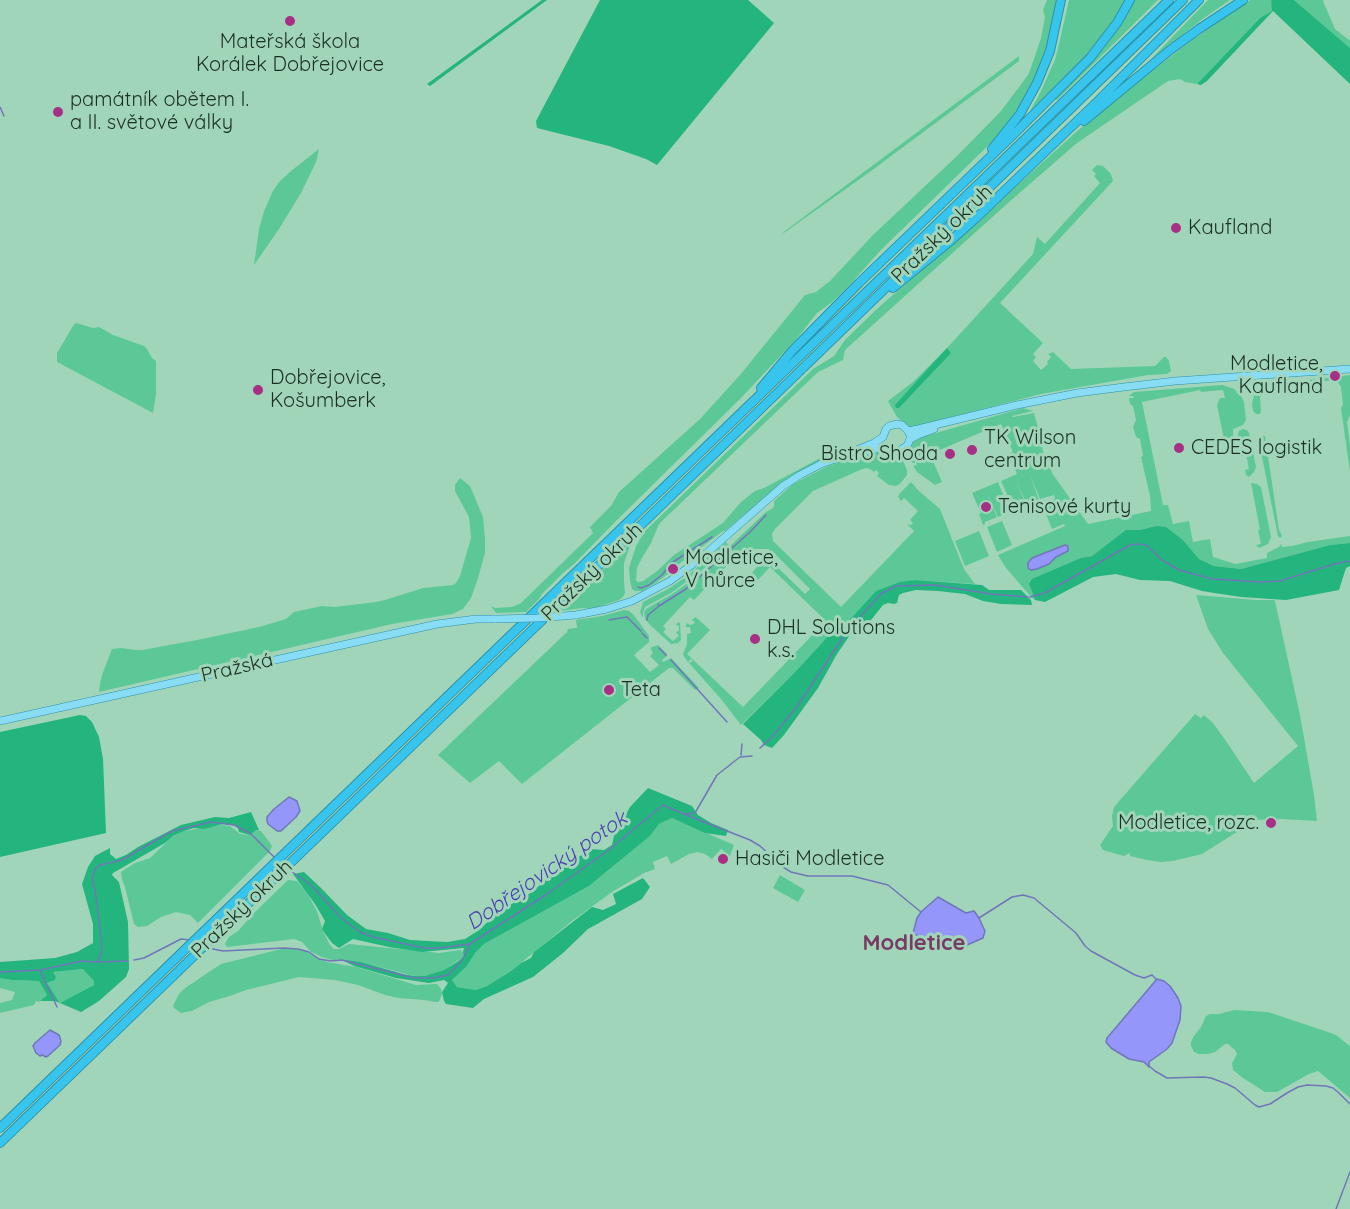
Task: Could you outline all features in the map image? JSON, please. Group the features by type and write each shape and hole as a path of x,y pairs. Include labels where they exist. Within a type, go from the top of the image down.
{"highway":[{"path":"962,185 1005,134 1029,98 1050,51 1061,0"},
{"path":"735,419 800,343 859,283 1090,58 1117,24 1130,0"},
{"name":"Pražský okruh","path":"0,1128 1169,0"},
{"name":"Pražský okruh","path":"0,1143 1183,0"},
{"path":"1026,170 1170,50 1243,0"},
{"path":"847,326 948,243 1198,1"}],"main road":[{"path":"908,430 1077,393 1175,381 1350,369"},
{"path":"910,439 965,418"},
{"path":"893,424 902,425 908,430 910,439 903,449 897,451 884,447 875,448 832,460 874,443 883,437 886,429 893,424"},
{"path":"883,437 889,449"},
{"name":"Pražská","path":"0,721 437,624 476,619 576,615 618,606 665,584 701,558 783,486 832,460"}],"green space":[{"path":"542,0 547,0 430,86 427,84"},
{"path":"600,0 748,0 774,23 657,165 609,146 537,128 536,121"},
{"path":"1047,0 1059,0 1046,54 1028,96 997,137 881,250 846,289 817,313 799,336 742,397 526,612 496,613 491,606 495,608 512,607 521,603 593,533 590,527 611,506 619,492 700,419 740,375 805,295 816,292 830,281 873,235 1001,111 1028,75 1041,38 1045,17 1043,10"},
{"path":"1069,0 1126,0 1119,14 1088,56 1031,112 1055,60"},
{"path":"1134,0 1158,0 1057,100 1055,99 1110,40"},
{"path":"1208,0 1230,0 1151,59"},
{"path":"1250,0 1273,0 1271,2 1273,11 1260,18 1197,84 1180,79 1168,81 1077,143 845,350 843,360 818,372 659,524 637,568 636,580 643,581 674,555 723,523 741,502 755,491 826,455 826,459 803,470 770,493 725,531 672,567 669,573 656,583 642,591 632,589 629,568 636,546 645,531 813,369 834,356 845,340 879,307 1104,108 1188,43"},
{"path":"1294,0 1324,0 1335,29 1350,40 1350,48"},
{"path":"1294,0 1350,48 1350,84 1273,11 1207,81 1201,85 1197,84 1260,18 1272,11 1271,1"},
{"path":"1019,56 1019,61 781,235 785,231"},
{"path":"319,149 316,162 301,193 254,265 259,229 273,191 291,171"},
{"path":"1097,165 1103,166 1111,174 1113,181 1000,303 1043,343 1033,354 1036,357 1033,361 1041,370 1048,364 1051,357 1048,354 1053,352 1071,369 1155,366 1166,357 1171,371 1167,374 1148,375 1041,394 909,428 897,417 888,401 913,382 947,348 1033,254 1037,237 1045,244 1100,183 1092,170"},
{"path":"76,323 93,328 99,327 147,349 156,361 156,394 153,413 57,362 57,353"},
{"path":"947,348 951,353 899,408 896,408 895,405"},
{"path":"1350,375 1350,415 1347,422 1350,472 1341,408 1343,405 1341,387 1337,381 1267,389 1260,397 1260,414 1253,411 1254,395 1259,388 1268,383"},
{"path":"1222,385 1234,389 1241,396 1246,420 1243,425 1233,429 1233,437 1224,439 1217,405 1220,398 1225,398 1223,390 1201,392 1200,390 1142,402 1163,505 1168,505 1173,524 1189,521 1193,542 1210,539 1213,557 1235,564 1267,558 1267,553 1281,544 1282,547 1292,546 1350,536 1350,543 1330,545 1241,569 1214,566 1199,559 1184,541 1156,526 1127,530 1092,556 1081,558 1031,589 1035,600 1006,568 998,555 1065,526 1064,524 1052,529 1042,504 1055,499 1054,495 1040,499 1030,475 1039,500 1027,505 1016,480 1026,505 1014,510 1001,481 1017,474 1008,454 1013,452 1001,424 930,454 942,482 935,485 917,472 913,466 917,465 916,462 912,463 909,453 909,446 915,439 1023,408 1033,411 1012,416 1034,413 1038,428 1042,432 1039,432 1045,461 1049,461 1052,473 1088,524 1151,511 1140,439 1136,437 1133,427 1136,420 1129,398 1134,396 1129,396 1134,392"},
{"path":"1243,429 1249,433 1256,467 1249,477 1245,470 1249,469 1243,438 1238,439 1239,431"},
{"path":"1265,436 1279,530 1282,536 1280,538 1258,437"},
{"path":"881,449 897,454 907,470 907,475 896,486 889,485 877,476 879,473 876,470 874,472 866,468 813,491 772,534 773,541 841,607 914,531 907,524 913,523 910,520 918,511 904,498 901,501 898,497 911,482 940,509 964,569 975,584 915,580 876,591 846,625 842,621 797,670 741,725 689,663 693,661 691,659 688,662 685,658 683,654 687,644 687,634 691,633 690,627 686,625 687,623 693,624 695,622 692,620 695,617 710,630 687,654 743,707 826,621 770,567 758,580 752,573 760,563 764,567 767,564 763,559 769,553 769,549 748,549 740,552 694,600 690,597 663,626 666,629 663,632 673,641 679,636 676,632 679,631 679,626 676,625 680,623 681,640 678,643 671,644 651,626 645,619 644,612 702,573 774,507 774,501 793,484 828,466","holes":["773,552 810,589 805,594 768,558"]},
{"path":"460,478 470,486 483,517 485,539 485,553 478,578 471,598 463,609 452,614 392,624 99,692 102,675 112,649 142,650 197,640 259,627 286,619 294,612 303,610 322,606 334,607 376,602 423,588 453,585 460,576 471,538 469,517 455,491 455,485"},
{"path":"998,482 1010,512 998,517 987,493 997,517 983,525 979,514 981,513 972,493"},
{"path":"1251,483 1261,487 1271,537 1268,544 1259,548 1256,545 1261,544 1258,530 1260,530"},
{"path":"1002,521 1012,545 997,552 987,527"},
{"path":"1156,526 1166,527 1184,541 1199,559 1214,566 1241,569 1330,545 1350,543 1350,566 1346,568 1339,590 1286,600 1221,594 1170,581 1140,580 1116,574 1093,577 1045,602 1035,600 1029,584 1032,579 1081,558 1092,556 1126,530 1140,530"},
{"path":"979,531 989,556 965,566 955,541"},
{"path":"726,542 729,546 701,571 671,593 645,607 643,618 640,612 643,602 686,577"},
{"path":"631,543 624,563 625,593 623,597 592,609 560,611 581,590 584,591 595,577"},
{"path":"915,580 982,585 989,590 1021,590 1031,600 1032,605 1001,604 983,601 965,594 938,591 916,590 903,593 899,595 897,603 883,605 859,635 850,635 818,688 772,748 764,745 743,724 842,621 846,624 876,591 900,582"},
{"path":"1196,595 1275,601 1300,715 1317,821 1256,820 1202,854 1173,861 1147,860 1130,856 1130,853 1124,856 1103,850 1100,845 1113,826 1114,807 1195,714 1201,718 1204,715 1213,723 1254,783 1298,746 1223,653 1208,629"},
{"path":"624,610 633,614 649,636 649,642 634,655 650,672 659,665 650,656 653,653 650,648 658,645 667,654 663,662 671,658 699,688 695,690 673,668 669,668 522,784 499,761 470,783 438,755 568,629 577,628 576,620"},
{"path":"80,715 86,716 92,722 99,737 103,759 106,833 0,857 0,732"},
{"path":"648,788 692,806 698,815 728,830 726,836 705,833 672,818 659,824 650,836 589,886 484,944 466,967 452,980 457,987 476,990 487,986 531,958 534,952 592,907 603,910 616,904 613,894 643,878 650,887 642,899 588,929 533,977 484,999 473,1008 446,1004 442,992 448,983 444,980 429,983 396,978 344,961 361,962 403,974 425,976 444,970 457,962 464,956 464,948 422,952 353,939 339,948 332,943 322,929 325,921 293,874 304,872 347,915 366,929 410,940 447,942 465,939 479,930 498,912 532,892 555,872 591,849 604,850 612,845 614,836 630,807"},
{"path":"251,812 259,830 250,835 239,832 234,825 223,824 204,829 194,828 173,836 113,873 112,875 119,882 128,922 129,969 126,977 99,1001 81,1012 55,1001 40,1001 47,995 39,981 0,978 0,962 55,958 77,952 93,943 93,924 82,884 95,856 110,848 110,854 116,859 181,825 215,817 229,818","holes":["83,969 94,981 94,985 60,1003 47,983 55,980 53,972"]},
{"path":"672,818 734,845 730,856 721,849 712,859 697,852 671,864 667,856 653,862 655,869 612,892 572,921 511,971 476,990 457,987 452,980 466,967 484,944 589,886 650,836 659,824"},
{"path":"222,825 230,826 240,834 250,835 256,830 261,831 272,846 270,851 198,923 190,915 176,912 161,917 147,926 138,927 134,924 121,872 135,863 150,858 172,837 184,831"},
{"path":"780,875 805,890 798,902 773,888"},
{"path":"288,880 297,881 307,893 317,911 323,931 334,949 349,944 439,953 460,950 464,956 444,970 425,976 414,976 361,962 335,961 322,957 311,952 302,942 294,939 227,947 225,944 229,937 238,931"},
{"path":"281,949 305,951 327,962 356,967 416,985 437,984 442,994 439,1002 398,998 335,980 299,977 246,990 209,1002 192,1011 181,1013 174,1008 179,994 185,988 221,964"},
{"path":"84,969 94,981 94,985 60,1003 47,983 55,980 56,977 52,972"},
{"path":"0,978 39,981 47,995 39,1002 36,1001 34,1005 0,1013 0,1003 12,1000 15,992 0,988"},
{"path":"1234,1010 1268,1012 1336,1035 1350,1046 1350,1098 1318,1071 1277,1092 1265,1092 1233,1070 1232,1063 1237,1054 1228,1044 1208,1054 1194,1052 1191,1042 1206,1016"}],"water":[{"path":"1065,545 1068,546 1068,551 1056,557 1049,564 1037,569 1028,568 1028,563 1032,558"},
{"path":"289,797 297,801 300,811 281,831 277,831 268,824 267,817"},
{"path":"938,897 966,913 974,911 985,931 983,938 967,945 941,945 929,943 913,933 921,912"},
{"path":"1157,979 1170,986 1178,998 1181,1006 1180,1020 1172,1043 1149,1062 1149,1067 1144,1062 1129,1059 1111,1048 1106,1042"},
{"path":"50,1030 59,1035 60,1045 48,1056 40,1056 33,1046"}],"waterway":[{"path":"0,107 4,116"},
{"path":"659,606 686,589 766,515"},
{"path":"638,587 649,585 663,574 670,564 712,537"},
{"name":"Dobřejovický potok","path":"1030,597 1045,593 1130,545 1137,544 1146,545 1162,560 1179,570 1212,579 1280,581 1350,561"},
{"name":"Dobřejovický potok","path":"760,748 799,704 847,631 881,594 896,586 935,585 1028,597"},
{"path":"647,620 648,615 659,606 658,604"},
{"path":"609,620 627,617 641,631"},
{"path":"642,633 647,638"},
{"path":"659,648 666,655"},
{"path":"671,660 727,722"},
{"path":"741,755 742,744"},
{"name":"Dobřejovický potok","path":"208,948 223,951 298,949 309,952 319,959 342,960 414,978 448,975 462,961 470,944 606,852 663,805 684,814 695,813 717,775 740,757 752,756"},
{"path":"684,814 750,840 791,872 808,876 852,876 888,885 921,912"},
{"path":"96,962 101,956 102,945 92,878 95,869 100,865 122,860 172,831 211,822 234,825 250,833 275,858"},
{"path":"288,869 311,885 341,918 360,932 424,948 469,944"},
{"path":"979,918 1012,897 1023,895 1034,898 1076,933 1091,951 1135,975 1144,978 1152,975 1156,979"},
{"name":"Dobřejovický potok","path":"134,960 144,958 181,939 190,940"},
{"name":"Dobřejovický potok","path":"0,972 40,970 82,961 128,961"},
{"path":"40,970 57,1007"},
{"path":"1149,1066 1167,1078 1211,1078 1235,1088 1259,1107 1270,1104 1298,1087 1307,1085 1333,1088 1350,1104"},
{"path":"1336,1209 1350,1172"}],"place":[{"name":"Mateřská škola Korálek Dobřejovice","path":"290,21"},
{"name":"památník obětem I. a II. světové války","path":"58,112"},
{"name":"Kaufland","path":"1176,228"},
{"name":"Modletice, Kaufland","path":"1335,376"},
{"name":"Dobřejovice, Košumberk","path":"258,390"},
{"name":"CEDES logistik","path":"1179,448"},
{"name":"TK Wilson centrum","path":"972,450"},
{"name":"Bistro Shoda","path":"950,454"},
{"name":"Tenisové kurty","path":"986,507"},
{"name":"Modletice, V hůrce","path":"673,569"},
{"name":"DHL Solutions k.s.","path":"755,639"},
{"name":"Teta","path":"609,690"},
{"name":"Modletice, rozc.","path":"1271,823"},
{"name":"Hasiči Modletice","path":"723,859"}],"district":[{"name":"Modletice","path":"914,943"}]}
